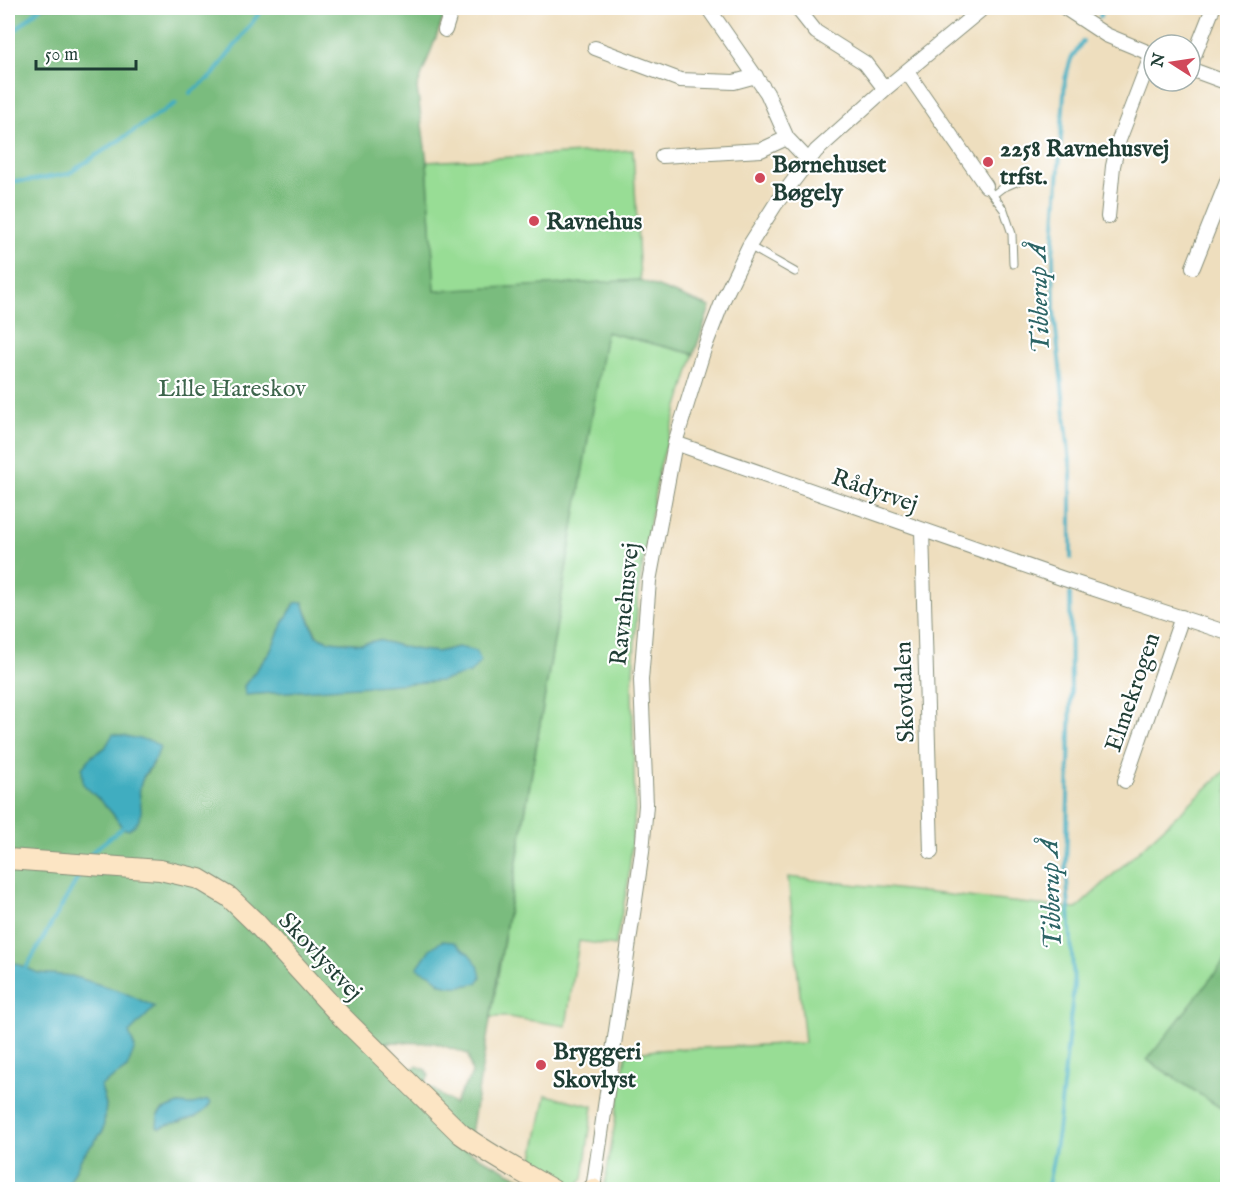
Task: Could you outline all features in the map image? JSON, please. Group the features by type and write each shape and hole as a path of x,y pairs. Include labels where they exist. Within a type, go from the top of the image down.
{"street":[{"path":"445,30 452,8"},
{"path":"708,8 767,93 787,138 808,160"},
{"path":"797,8 816,32 865,63 885,88"},
{"name":"Ravnehusvej","path":"593,1189 642,852 646,805 641,680 649,581 675,443 704,349 723,300 749,246 808,160 885,88 983,8"},
{"path":"1065,8 1106,35 1142,50"},
{"path":"1202,36 1213,8"},
{"path":"595,48 680,80 734,82 756,76"},
{"path":"907,72 990,190"},
{"path":"1202,73 1227,84"},
{"path":"1108,217 1113,166 1119,140 1142,82"},
{"path":"662,156 761,150 787,138"},
{"path":"1193,267 1227,179"},
{"name":"Rådyrvej","path":"675,443 1060,578"},
{"name":"Skovdalen","path":"922,530 931,852"},
{"name":"Elmekrogen","path":"1060,578 1227,633"},
{"name":"Elmekrogen","path":"1125,781 1182,617"},
{"name":"Skovlystvej","path":"8,859 160,870 199,879 229,897 256,923 341,1016 460,1134 553,1190"}],"lane":[{"path":"1013,264 1012,234 1005,210 990,190 1002,188 1028,177"},
{"path":"749,246 795,272"}],"green space":[{"name":"Lille Hareskov","path":"8,8 447,8 417,88 427,162 435,291 640,280 710,307 694,354 606,332 468,1151 541,1189 74,1190 68,1185 82,1157 103,1131 106,1105 101,1086 127,1068 129,1033 123,992 72,976 38,973 8,960","holes":["302,602 317,636 329,641 362,644 378,640 412,649 437,652 458,647 404,683 246,695 244,686 270,652 295,603","113,735 126,737 154,762 143,778 139,789 141,814 122,828 110,810 95,796 93,755 105,748","385,1042 435,1043 468,1054 472,1074 454,1104 424,1083 429,1076 426,1070 417,1066 409,1070","179,1104 189,1105 181,1122 169,1123 160,1128 158,1115 163,1110"]},
{"name":"Ravnehus","path":"633,150 640,280 435,292 427,162"},
{"path":"606,332 694,354 659,469 638,592 632,690 635,811 628,883 615,946 579,941 566,1026 508,1017 491,1017"},
{"path":"1227,769 1227,958 1148,1060 1227,1112 1227,1189 604,1190 626,1055 656,1050 805,1043 788,877 1076,909"},
{"path":"1227,958 1227,1112 1147,1060"},
{"path":"546,1095 593,1106 583,1179 574,1188 531,1168"}],"water":[{"path":"303,602 316,636 329,641 362,644 378,640 412,649 437,652 458,647 476,651 481,661 470,673 441,681 245,695 244,686 270,652 295,603"},
{"path":"113,734 151,741 160,747 155,760 142,780 139,819 128,830 122,828 109,810 83,784 82,768 93,755 105,748"},
{"path":"442,941 453,942 469,954 478,965 481,977 477,983 460,986 446,985 417,968 430,949"},
{"path":"8,960 38,973 72,976 123,992 155,1007 129,1033 135,1048 127,1068 101,1086 106,1105 103,1131 82,1157 68,1185 74,1189 8,1189"},
{"path":"208,1100 211,1102 202,1113 160,1128 157,1127 158,1115 163,1110 179,1104 189,1105"}],"waterway":[{"path":"8,37 40,8"},
{"path":"190,93 213,75 263,8"},
{"name":"Tibberup Å","path":"1100,17 1103,8"},
{"name":"Tibberup Å","path":"1071,558 1071,472 1054,311 1053,255 1065,79 1071,59 1083,41"},
{"path":"8,181 27,181 68,174 176,103"},
{"name":"Tibberup Å","path":"1046,1190 1058,1132 1074,985 1066,866 1071,695 1070,594"},
{"path":"91,855 122,828"},
{"path":"26,968 79,876"}],"place":[{"name":"2258 Ravnehusvej trfst.","path":"988,162"},
{"name":"Børnehuset Bøgely","path":"760,178"},
{"name":"Ravnehus","path":"534,221"},
{"name":"Bryggeri Skovlyst","path":"541,1065"}]}
